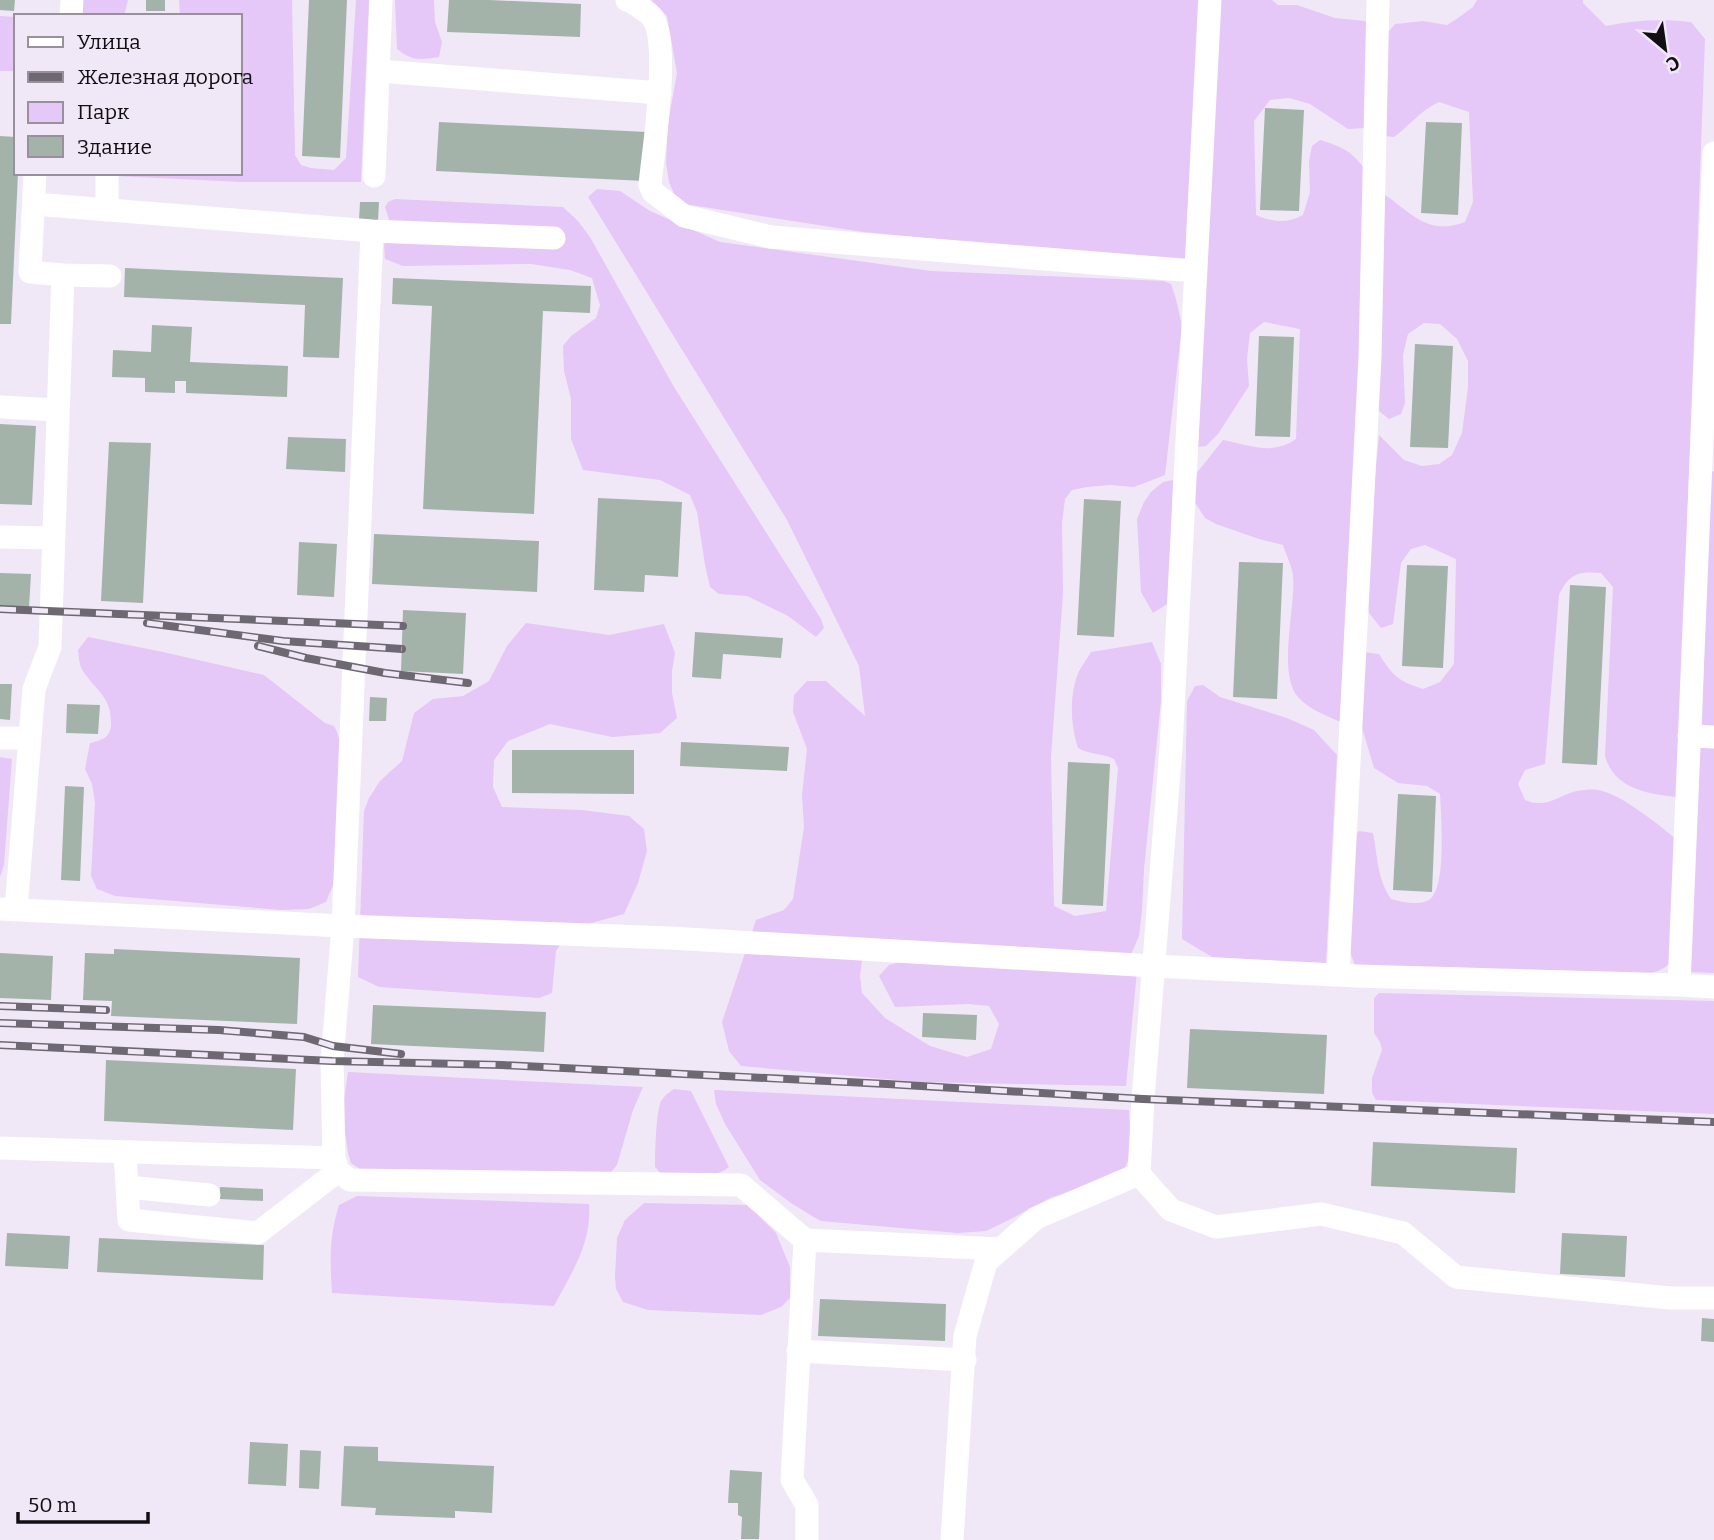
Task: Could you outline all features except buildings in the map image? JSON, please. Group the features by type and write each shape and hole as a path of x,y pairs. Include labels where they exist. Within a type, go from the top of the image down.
{"lane":[{"path":"374,176 382,0"},
{"path":"627,0 652,18 660,40 660,93 650,185 653,192 684,216 771,237 1195,271"},
{"path":"1210,0 1171,748 1139,1174 1171,1210 1216,1227 1321,1214 1403,1233 1456,1277 1670,1298 1714,1298"},
{"path":"1338,975 1370,357 1378,0"},
{"path":"379,71 660,93"},
{"path":"1679,985 1714,153"},
{"path":"35,175 30,272 110,276"},
{"path":"107,175 107,210"},
{"path":"33,204 372,231 554,238"},
{"path":"372,231 343,926 332,1061 336,1165 350,1180 741,1185 805,1240 1000,1250"},
{"path":"63,275 50,647 34,689 8,909 343,926 670,938 1338,975 1714,987"},
{"path":"0,407 58,410"},
{"path":"0,537 54,538"},
{"path":"1689,736 1714,737"},
{"path":"0,738 30,738"},
{"path":"0,1148 125,1152 336,1165"},
{"path":"125,1152 129,1220 258,1233 336,1165"},
{"path":"952,1540 965,1336 986,1262 1036,1218 1139,1174"},
{"path":"127,1187 209,1195"},
{"path":"805,1240 792,1480 807,1506 807,1540"},
{"path":"798,1351 965,1360"}],"green space":[{"path":"83,0 128,0 124,14 82,14"},
{"path":"179,0 292,0 295,155 301,165 334,170 346,158 356,0 369,0 361,182 241,182 116,176 242,175 242,14 180,14"},
{"path":"395,0 434,0 435,22 442,42 439,57 416,59 397,49"},
{"path":"651,0 1198,0 1185,260 1125,257 863,232 684,204 675,196 669,182 666,163 668,123 677,73 667,16"},
{"path":"1219,0 1272,0 1278,5 1297,5 1335,18 1365,21 1372,27 1367,128 1348,129 1310,104 1289,98 1270,100 1254,121 1256,215 1280,221 1303,215 1310,192 1309,162 1312,146 1320,140 1347,151 1367,173 1345,724 1308,706 1298,697 1292,686 1288,656 1293,576 1283,545 1216,524 1205,518 1192,498 1192,479 1223,440 1269,448 1296,439 1300,329 1264,322 1250,333 1247,359 1249,386 1218,434 1206,446 1198,447"},
{"path":"1477,0 1583,0 1606,26 1648,21 1691,22 1705,39 1677,797 1655,794 1624,783 1609,767 1605,756 1613,587 1601,573 1576,575 1567,582 1559,595 1545,764 1525,770 1518,784 1525,800 1540,803 1577,791 1607,792 1639,810 1676,839 1670,963 1650,973 1626,976 1355,965 1346,942 1352,838 1359,831 1373,833 1380,875 1391,899 1410,903 1424,902 1435,893 1438,881 1442,851 1440,794 1427,786 1398,783 1374,768 1359,718 1363,652 1379,654 1397,677 1423,689 1440,682 1454,664 1456,559 1425,545 1411,549 1401,563 1393,624 1381,628 1369,613 1364,590 1379,435 1404,460 1422,466 1439,464 1452,455 1462,433 1468,387 1468,361 1457,339 1440,324 1424,323 1408,334 1403,355 1405,403 1401,414 1389,419 1379,411 1376,396 1385,195 1422,221 1441,226 1465,222 1473,202 1469,112 1439,102 1394,137 1385,136 1387,34 1395,24 1423,21 1447,25 1473,7"},
{"path":"0,16 14,17 14,71 0,71"},
{"path":"597,189 620,191 650,211 720,242 931,271 1164,281 1171,284 1182,326 1165,475 1134,487 1110,485 1072,490 1065,499 1062,523 1063,594 1051,757 1054,906 1075,916 1106,911 1118,768 1114,759 1078,748 1072,712 1077,676 1091,652 1152,642 1161,664 1161,701 1142,911 1139,936 1129,959 863,952 860,976 862,993 885,1018 930,1046 967,1057 991,1049 999,1024 989,1006 969,1004 895,1007 879,976 889,965 911,959 1137,971 1126,1086 918,1082 741,1066 729,1051 722,1022 756,920 784,910 793,899 804,827 802,795 807,749 793,712 794,695 807,681 826,681 865,716 859,666 787,520 588,197"},
{"path":"395,199 563,207 578,221 590,237 674,387 821,619 824,628 816,637 788,616 747,596 719,594 710,587 697,512 690,495 660,480 583,470 571,439 571,399 564,371 563,346 571,336 596,318 600,305 592,278 570,270 531,264 403,266 385,259 384,244 395,238 385,207"},
{"path":"1714,471 1714,728 1702,727 1710,473"},
{"path":"1173,480 1169,603 1153,613 1141,592 1137,519 1151,492 1163,482"},
{"path":"526,623 609,635 664,624 675,653 672,693 677,718 660,733 612,737 550,724 508,741 494,760 493,787 502,807 582,810 629,816 644,829 647,851 638,883 624,914 570,929 556,951 552,993 539,998 379,987 358,977 364,811 369,798 380,781 402,761 414,713 433,699 463,696 489,681 507,646"},
{"path":"88,637 264,675 325,723 334,726 341,745 340,868 326,902 309,909 282,910 115,896 97,889 91,876 95,803 92,784 85,769 90,743 105,737 110,732 111,723 106,700 80,664 78,650"},
{"path":"1203,685 1220,697 1287,718 1314,730 1337,755 1326,964 1212,957 1182,939 1187,701 1195,686"},
{"path":"1714,741 1714,973 1691,972 1686,968 1695,746"},
{"path":"0,757 12,759 4,865 0,877"},
{"path":"1379,993 1714,1001 1714,1114 1376,1100 1372,1093 1372,1078 1382,1050 1374,1033 1374,998"},
{"path":"348,1072 643,1087 633,1110 617,1165 607,1177 360,1169 351,1163 342,1113"},
{"path":"674,1089 691,1091 729,1167 723,1171 697,1177 663,1176 655,1167 659,1106 664,1097"},
{"path":"714,1090 1129,1110 1131,1154 1125,1168 1100,1181 1050,1198 986,1231 957,1233 821,1221 760,1180 725,1124 716,1104"},
{"path":"357,1196 589,1204 589,1218 579,1257 554,1306 332,1293 333,1228 339,1205"},
{"path":"644,1203 748,1205 776,1233 790,1267 790,1298 781,1307 761,1315 648,1310 623,1302 616,1289 617,1238 625,1220"}],"railway":[{"path":"0,609 403,626"},
{"path":"147,623 283,641 402,649"},
{"path":"258,646 385,673 468,683"},
{"path":"0,1006 106,1010"},
{"path":"0,1023 219,1030 304,1037 333,1046 401,1054"},
{"path":"0,1045 332,1061 502,1065 1143,1099 1714,1122"}]}
